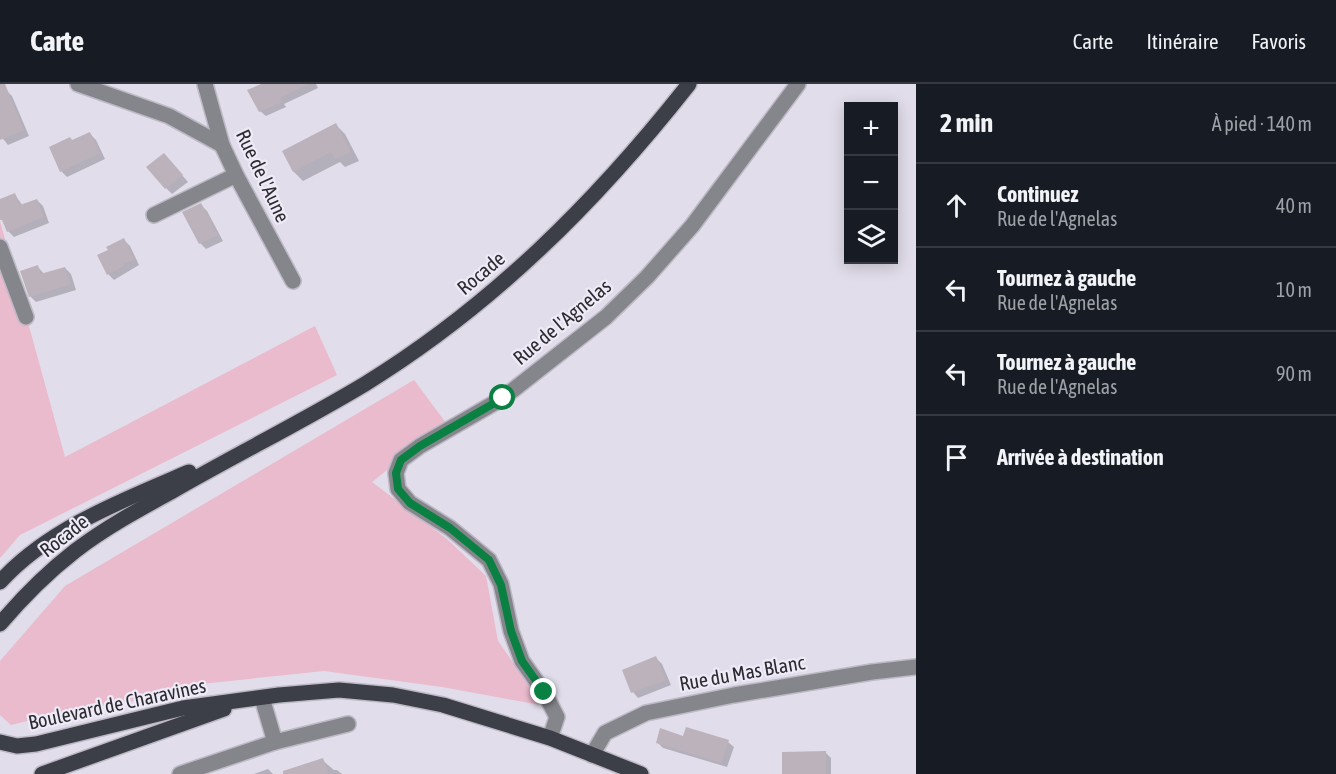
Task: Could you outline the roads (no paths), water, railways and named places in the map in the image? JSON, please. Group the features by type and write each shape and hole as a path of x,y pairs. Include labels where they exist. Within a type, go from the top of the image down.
{"main road":[{"name":"Rocade","path":"0,624 42,581 82,546 115,523 364,384 418,349 514,274 600,190 648,136 689,84"},
{"name":"Rocade","path":"0,582 28,556 87,519 142,492 258,442"},
{"name":"Boulevard de Charavines","path":"0,742 17,746 36,744 183,708 339,690 443,705 550,738 641,774"},
{"name":"Boulevard de Charavines","path":"42,774 244,701"}],"street":[{"path":"78,84 169,116 222,145"},
{"name":"Rue de l'Aune","path":"205,84 222,145 236,176 293,281"},
{"name":"Rue de l'Agnelas","path":"550,738 557,717 544,692 522,661 511,631 501,585 489,560 450,528 410,503 398,489 396,473 401,460 503,398 606,317 647,277 692,226 798,84"},
{"path":"154,215 236,176"},
{"path":"0,247 26,317"},
{"name":"Rue du Mas Blanc","path":"592,755 605,733 646,713 768,689 872,672 916,668"},
{"path":"262,698 275,742"},
{"path":"180,774 275,742 348,724"}]}
